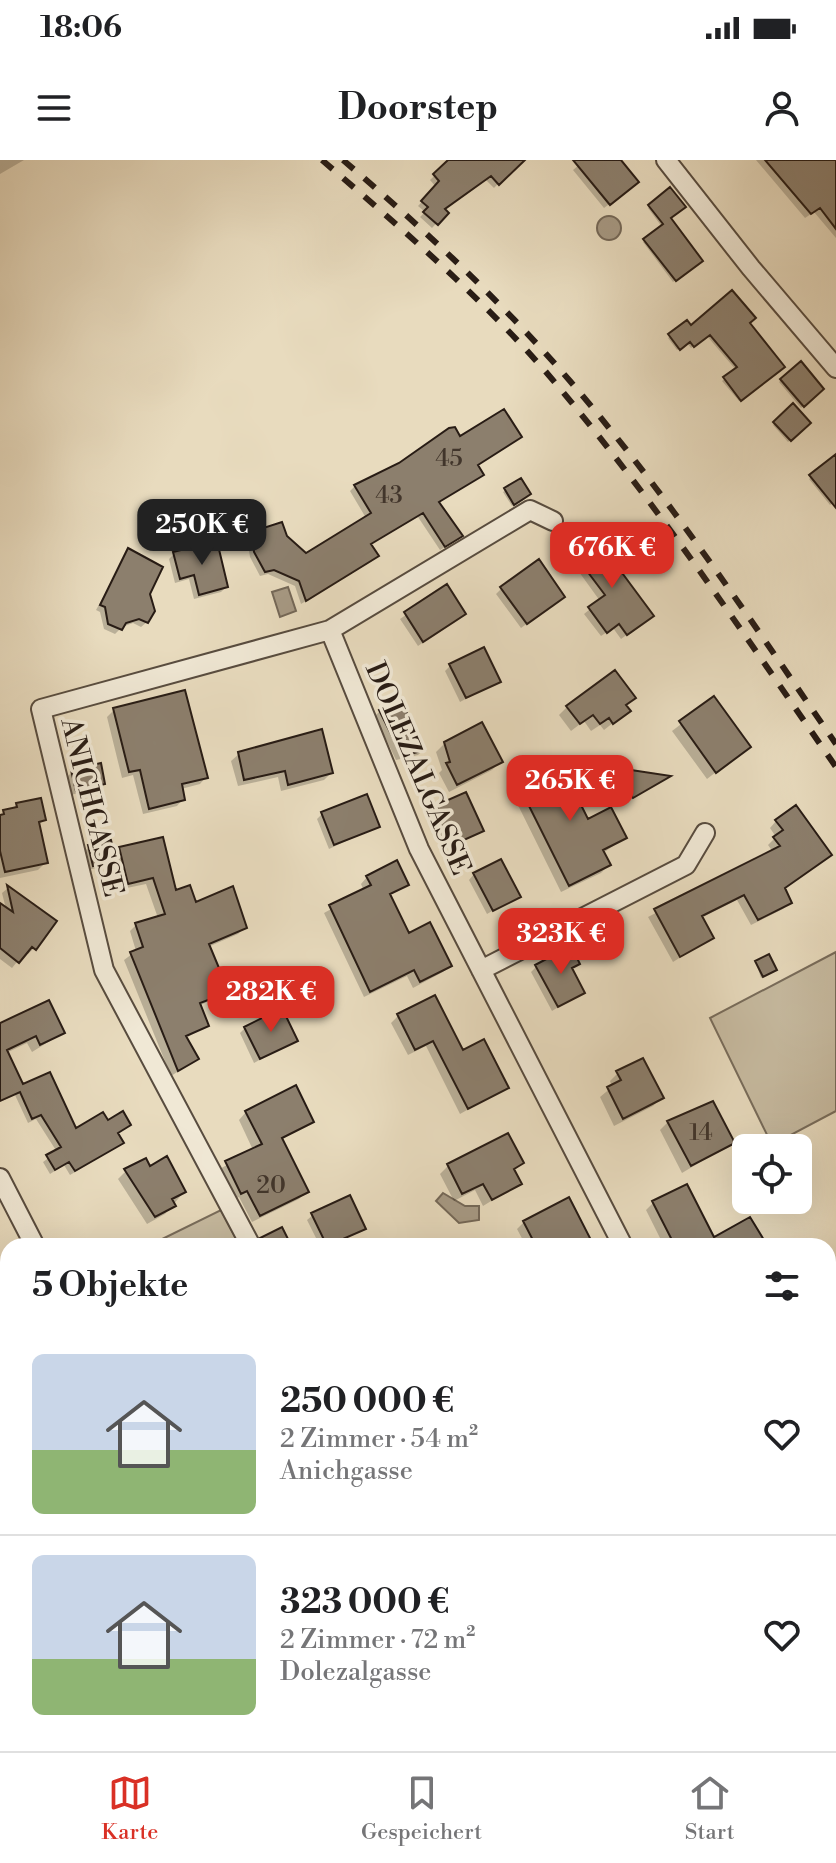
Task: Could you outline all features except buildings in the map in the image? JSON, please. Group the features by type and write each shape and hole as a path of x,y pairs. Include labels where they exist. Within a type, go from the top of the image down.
{"street":[{"path":"666,160 751,268 836,368"},
{"name":"ANICHGASSE","path":"247,1238 104,970 41,709 330,630 530,510 553,521"},
{"name":"DOLEZALGASSE","path":"330,630 419,849 619,1238"},
{"path":"481,970 686,865 705,833"},
{"path":"0,1178 31,1238"}],"shaded area":[{"path":"609,216 617,220 621,228 617,236 609,240 601,236 597,228 601,220"},
{"path":"288,587 296,611 280,617 272,592"},
{"path":"836,952 836,1111 793,1134 767,1134 710,1018"},
{"path":"443,1193 465,1206 479,1206 479,1220 459,1223 436,1201"},
{"path":"221,1210 236,1238 164,1238"}],"railway":[{"path":"322,160 466,288 546,372 660,516 836,767"},
{"path":"343,160 461,266 570,381 675,514 836,744"}]}
